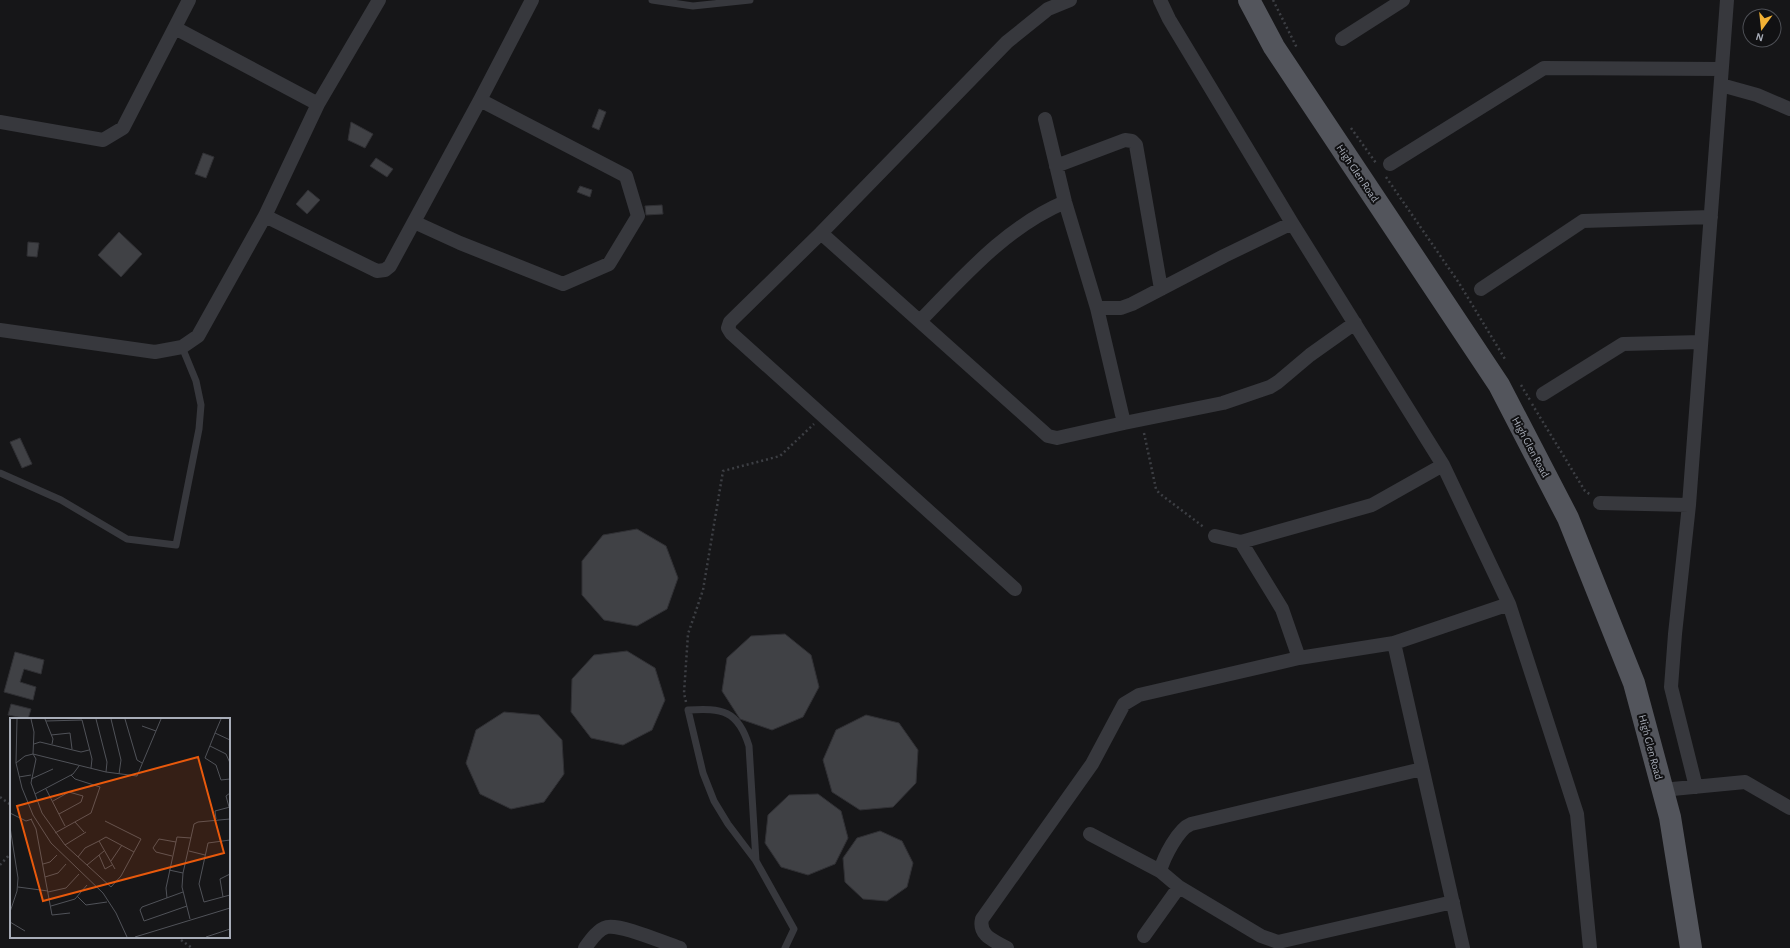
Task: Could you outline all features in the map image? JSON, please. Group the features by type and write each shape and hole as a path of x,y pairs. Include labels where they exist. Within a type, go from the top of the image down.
{"main road":[{"name":"High Glen Road","path":"1249,0 1279,54 1499,384 1568,518 1634,683 1670,817 1691,948"}],"street":[{"path":"0,122 103,140 122,128 175,28 188,0"},
{"path":"0,330 155,352 182,348 198,336 265,216 318,104 379,0"},
{"path":"265,216 377,271 381,272 390,266 480,100 532,0"},
{"path":"1015,589 731,333 728,328 730,322 821,233 1008,42 1048,9 1070,0"},
{"path":"1160,0 1169,19 1292,223 1443,465 1509,604 1577,814 1590,948"},
{"path":"1342,40 1403,0"},
{"path":"1696,787 1671,687 1675,634 1689,505 1727,0"},
{"path":"175,28 318,104"},
{"path":"1390,164 1544,68 1721,69"},
{"path":"1721,85 1757,95 1790,109"},
{"path":"414,222 460,243 563,284 609,264 638,216 626,176 480,100"},
{"path":"1045,119 1065,202 1097,308 1124,423"},
{"path":"1056,166 1125,140 1132,141 1136,145 1161,289"},
{"path":"920,321 1001,241 1044,211 1065,202"},
{"path":"1481,289 1583,221 1711,217"},
{"path":"1097,308 1120,308 1132,304 1292,223"},
{"path":"821,233 1048,436 1057,438 1141,419 1223,403 1270,387 1310,355 1355,323"},
{"path":"1542,394 1623,344 1701,342"},
{"path":"1216,536 1241,542 1372,505 1443,465"},
{"path":"1600,502 1689,505"},
{"path":"1241,542 1282,609 1299,658"},
{"path":"1007,948 985,935 981,926 982,919 1092,764 1124,704 1139,695 1299,658 1394,643 1509,604"},
{"path":"1394,643 1464,948"},
{"path":"1160,871 1162,863 1180,832 1186,826 1191,824 1422,769"},
{"path":"1662,790 1745,782 1790,808"},
{"path":"1090,834 1160,871 1179,887 1261,936 1278,942 1453,902"},
{"path":"1144,936 1179,887"},
{"path":"585,948 594,936 607,927 623,929 680,948"}],"lane":[{"path":"652,0 692,6 750,0"},
{"path":"0,474 61,500 127,539 176,544 199,429 201,405 196,380 182,348"},
{"path":"756,861 749,746 744,730 730,715 716,710 688,710 703,773 714,801 728,824 756,861 794,930 785,948"}],"path":[{"path":"688,710 684,693 688,634 703,590 723,470 780,456 823,415"},
{"path":"1141,419 1156,489 1159,493 1216,536"},
{"path":"0,797 10,804"},
{"path":"0,865 10,854"},
{"path":"178,938 192,948"}],"building":[{"path":"599,109 606,112 599,130 592,127"},
{"path":"351,122 373,134 365,148 348,140"},
{"path":"203,153 214,157 206,178 195,174"},
{"path":"376,158 393,169 387,177 370,166"},
{"path":"580,186 592,190 590,197 577,192"},
{"path":"308,190 320,200 307,214 296,204"},
{"path":"662,205 663,214 646,215 645,206"},
{"path":"119,232 142,254 121,277 98,255"},
{"path":"28,242 39,243 37,257 27,256"},
{"path":"20,438 32,464 22,468 10,442"},
{"path":"637,529 666,546 678,578 667,609 637,626 604,620 582,595 582,561 603,535"},
{"path":"785,634 811,655 819,687 803,717 772,730 740,719 722,691 727,658 751,636"},
{"path":"627,651 655,668 665,700 652,730 623,745 591,738 571,712 572,679 594,655"},
{"path":"15,652 44,660 41,674 24,669 20,682 36,687 33,700 4,692"},
{"path":"11,704 31,709 28,718 8,715"},
{"path":"504,712 539,715 562,740 564,774 544,802 511,809 480,794 466,763 476,730"},
{"path":"866,715 899,723 918,750 916,783 893,807 860,810 832,792 823,760 836,730"},
{"path":"818,794 841,811 848,838 835,864 808,875 781,867 765,843 768,815 789,795"},
{"path":"880,831 902,841 913,863 907,887 887,901 863,899 845,882 843,858 857,838"}]}
